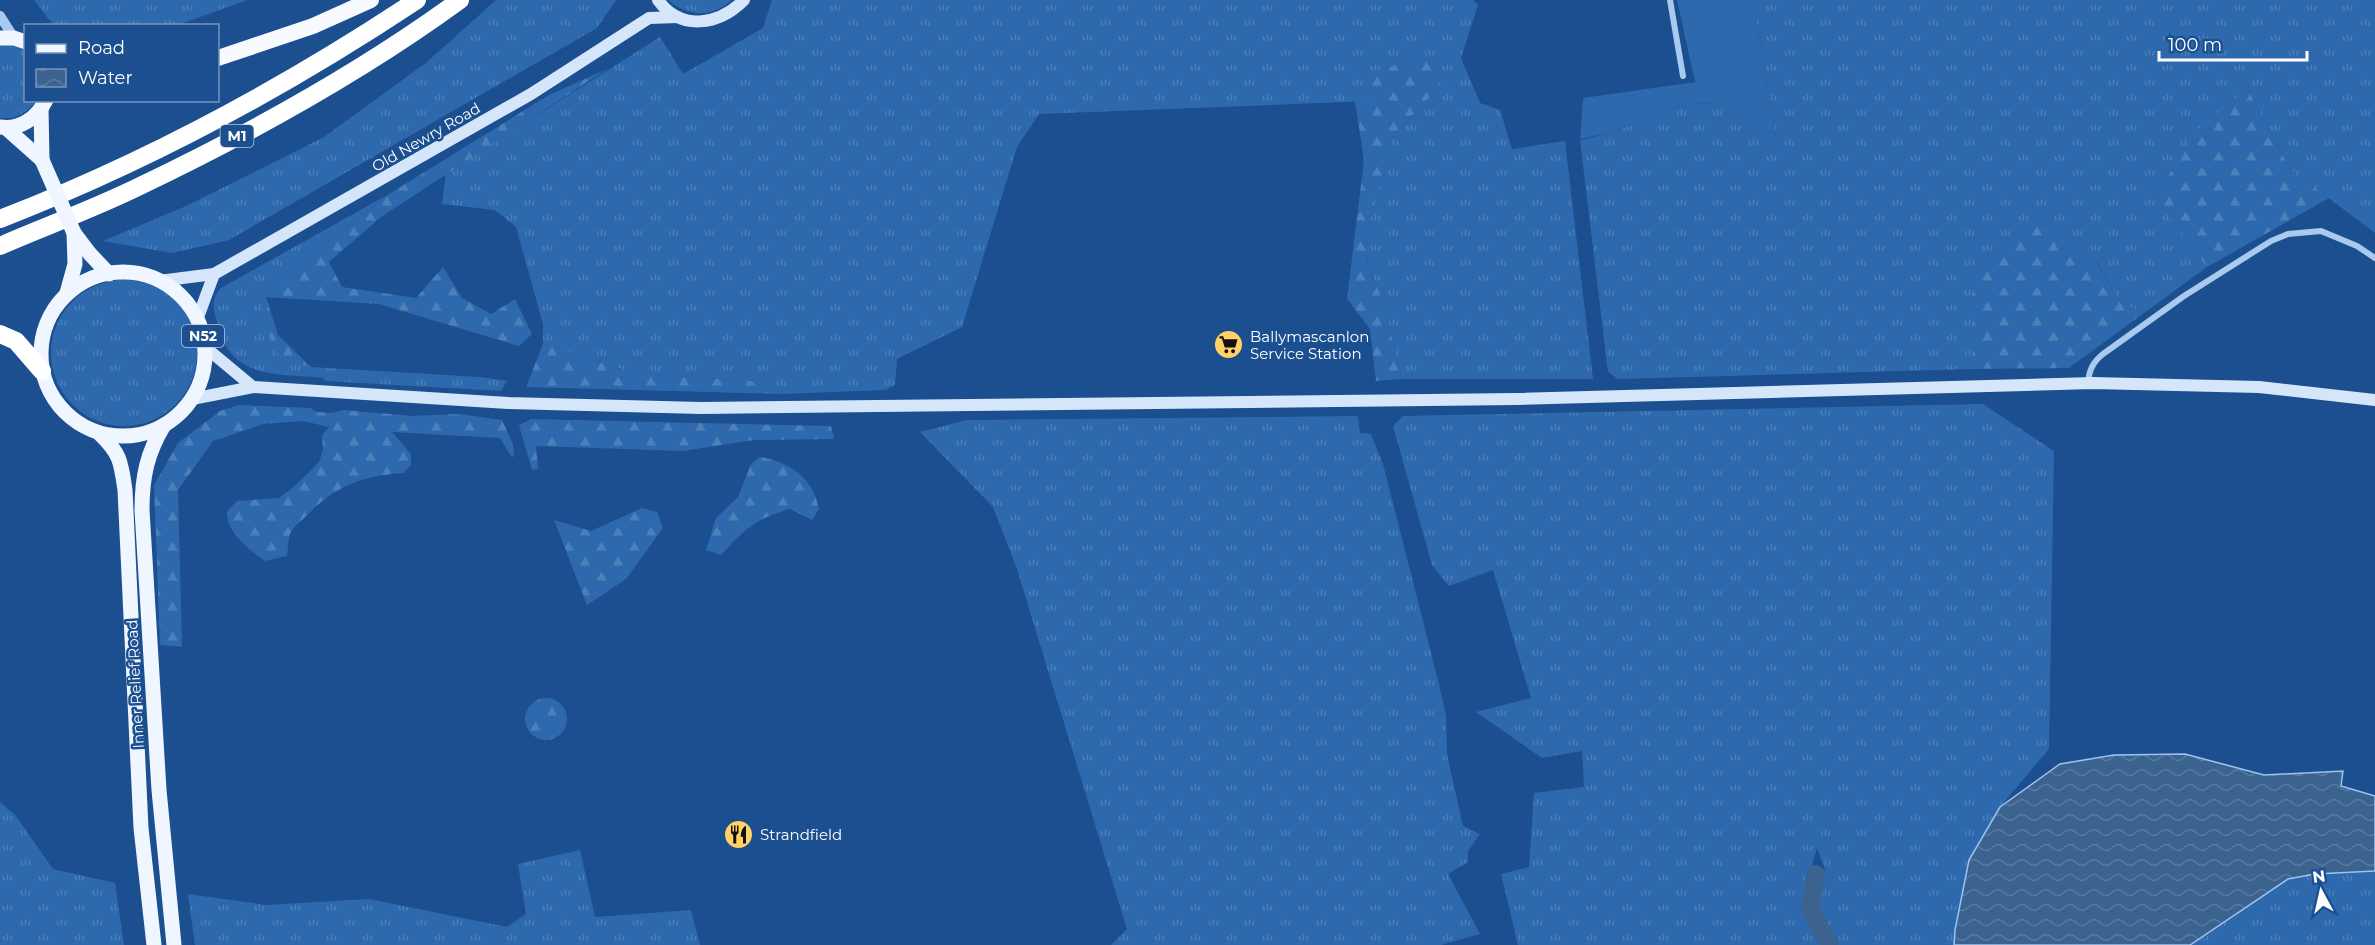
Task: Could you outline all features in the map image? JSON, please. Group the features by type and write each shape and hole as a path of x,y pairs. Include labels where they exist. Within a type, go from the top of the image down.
{"highway":[{"path":"219,58 312,26 371,0"},
{"name":"M1","path":"0,219 104,175 189,134 280,86 357,40 417,0"},
{"name":"M1","path":"0,246 137,188 273,118 407,36 460,0"},
{"path":"0,334 16,341 42,371"}],"main road":[{"path":"651,0 649,18 678,17 696,22 715,20 732,12 744,0"},
{"path":"658,0 662,6 678,17"},
{"name":"Old Newry Road","path":"159,281 214,274 531,94 649,18"},
{"name":"N52","path":"3,128 24,123 44,105"},
{"name":"N52","path":"44,105 42,160 74,233 109,274"},
{"name":"N52","path":"3,128 42,160"},
{"name":"N52","path":"67,293 75,264 74,233"},
{"name":"N52","path":"121,272 146,275 181,296 193,310 202,332 205,348 202,377 192,399 178,416 164,425 139,435 115,436 99,433 72,419 53,399 42,371 40,344 52,310 67,293 92,277 109,274 121,272"},
{"path":"197,320 214,274"},
{"path":"205,348 254,387"},
{"path":"192,399 254,387 508,403 702,408 1638,397 2088,383 2162,383 2259,387 2375,400"},
{"name":"Inner Relief Road","path":"164,425 146,462 142,482 142,510 159,790 174,945"},
{"name":"Inner Relief Road","path":"99,433 115,448 123,472 125,490 141,828 154,945"}],"street":[{"path":"1670,0 1683,76"},
{"path":"0,16 13,39"},
{"path":"2088,383 2089,371 2095,360 2184,296 2271,241 2288,234 2321,231 2357,246 2375,258"}],"green space":[{"path":"34,0 247,0 181,24 54,24"},
{"path":"496,0 616,0 597,28 229,240 172,253 103,241 186,206 324,137 427,62"},
{"path":"668,0 732,0 716,10 700,13 684,10"},
{"path":"772,0 1473,0 1478,5 1461,58 1480,103 1500,110 1512,149 1565,141 1593,379 1402,379 1383,301 1368,265 1366,235 1393,136 1441,85 1371,101 1039,114 1017,147 962,327 897,359 895,385 885,390 782,394 751,381 634,373 543,344 543,324 516,227 495,210 442,204 446,173 660,37 683,74 763,28"},
{"path":"1677,0 1753,0 1776,135 1720,103 1686,104 1613,132 1580,139 1583,98 1695,82"},
{"path":"1753,0 2375,0 2375,233 2290,169 2247,88 2156,197 2207,267 2144,313 2120,302 2096,261 1973,272 1973,369 1618,379 1608,372 1580,140 1613,132 1686,104 1720,103 1776,135"},
{"path":"0,44 18,45 24,48 24,102 36,102 25,112 11,118 0,118"},
{"path":"1426,55 1441,85 1393,136 1366,235 1368,265 1383,301 1402,379 1376,381 1370,329 1347,299 1364,160 1355,101 1371,100 1370,73"},
{"path":"607,69 381,217 329,262 342,287 416,298 443,267 462,298 491,314 515,299 532,334 519,346 379,304 266,297 278,335 311,367 280,360 263,318 263,291 389,194 549,95"},
{"path":"2247,88 2290,169 2329,198 2207,267 2155,198 2194,133"},
{"path":"389,194 263,291 280,359 311,367 480,377 507,381 501,391 325,381 323,378 268,373 243,364 233,356 224,342 214,308 214,300 221,288"},
{"path":"2037,227 2096,262 2120,302 2144,313 2069,368 1973,369 1973,272"},
{"path":"124,280 152,285 176,301 192,325 197,353 192,381 176,405 152,421 124,426 96,421 72,405 56,381 51,353 56,325 72,301 96,285"},
{"path":"543,344 634,373 751,381 782,394 526,387"},
{"path":"1983,404 2054,451 2049,749 2000,807 1955,930 1954,945 1838,945 1817,903 1825,869 1817,848 1803,898 1821,945 1518,945 1501,874 1529,867 1534,793 1584,787 1582,751 1542,758 1476,712 1531,698 1493,570 1449,586 1432,565 1393,426 1403,416"},
{"path":"239,405 310,408 317,412 332,413 343,410 413,416 460,414 502,420 513,444 514,455 512,458 500,438 392,432 411,454 411,465 404,473 363,480 340,489 318,505 292,530 287,556 265,561 234,533 227,511 237,501 279,498 296,485 319,462 323,450 322,435 329,427 303,421 263,424 213,441 178,490 182,647 160,645 154,485 178,443 220,411"},
{"path":"1358,416 1360,433 1371,434 1383,464 1446,716 1447,754 1463,826 1480,834 1468,851 1468,862 1448,874 1480,934 1441,945 1111,945 1127,929 1017,569 993,507 920,432 967,420"},
{"path":"531,419 831,426 834,439 754,440 683,451 536,446 538,469 532,470 519,425"},
{"path":"760,457 790,467 806,480 819,509 812,520 790,509 778,513 751,526 721,555 706,550 716,518 738,497 751,464"},
{"path":"642,508 657,512 663,528 626,579 587,605 554,520 591,531"},
{"path":"546,698 554,699 561,704 566,711 566,727 561,734 554,739 546,740 538,739 531,734 526,727 525,719 526,711 531,704 538,699"},
{"path":"0,802 15,815 53,869 115,883 124,945 0,945"},
{"path":"580,850 595,917 691,910 700,945 195,945 188,894 266,905 369,899 507,927 526,914 518,864"},
{"path":"2375,871 2375,945 2190,945 2288,879 2315,874"}],"water":[{"path":"2185,754 2264,775 2343,771 2341,786 2375,796 2375,871 2315,874 2288,879 2190,945 1954,945 1969,860 2000,807 2060,764 2114,755"}],"waterway":[{"path":"1816,874 1810,907 1829,945"}],"place":[{"name":"Ballymascanlon Service Station","path":"1229,345"},
{"name":"Strandfield","path":"739,834"}]}
